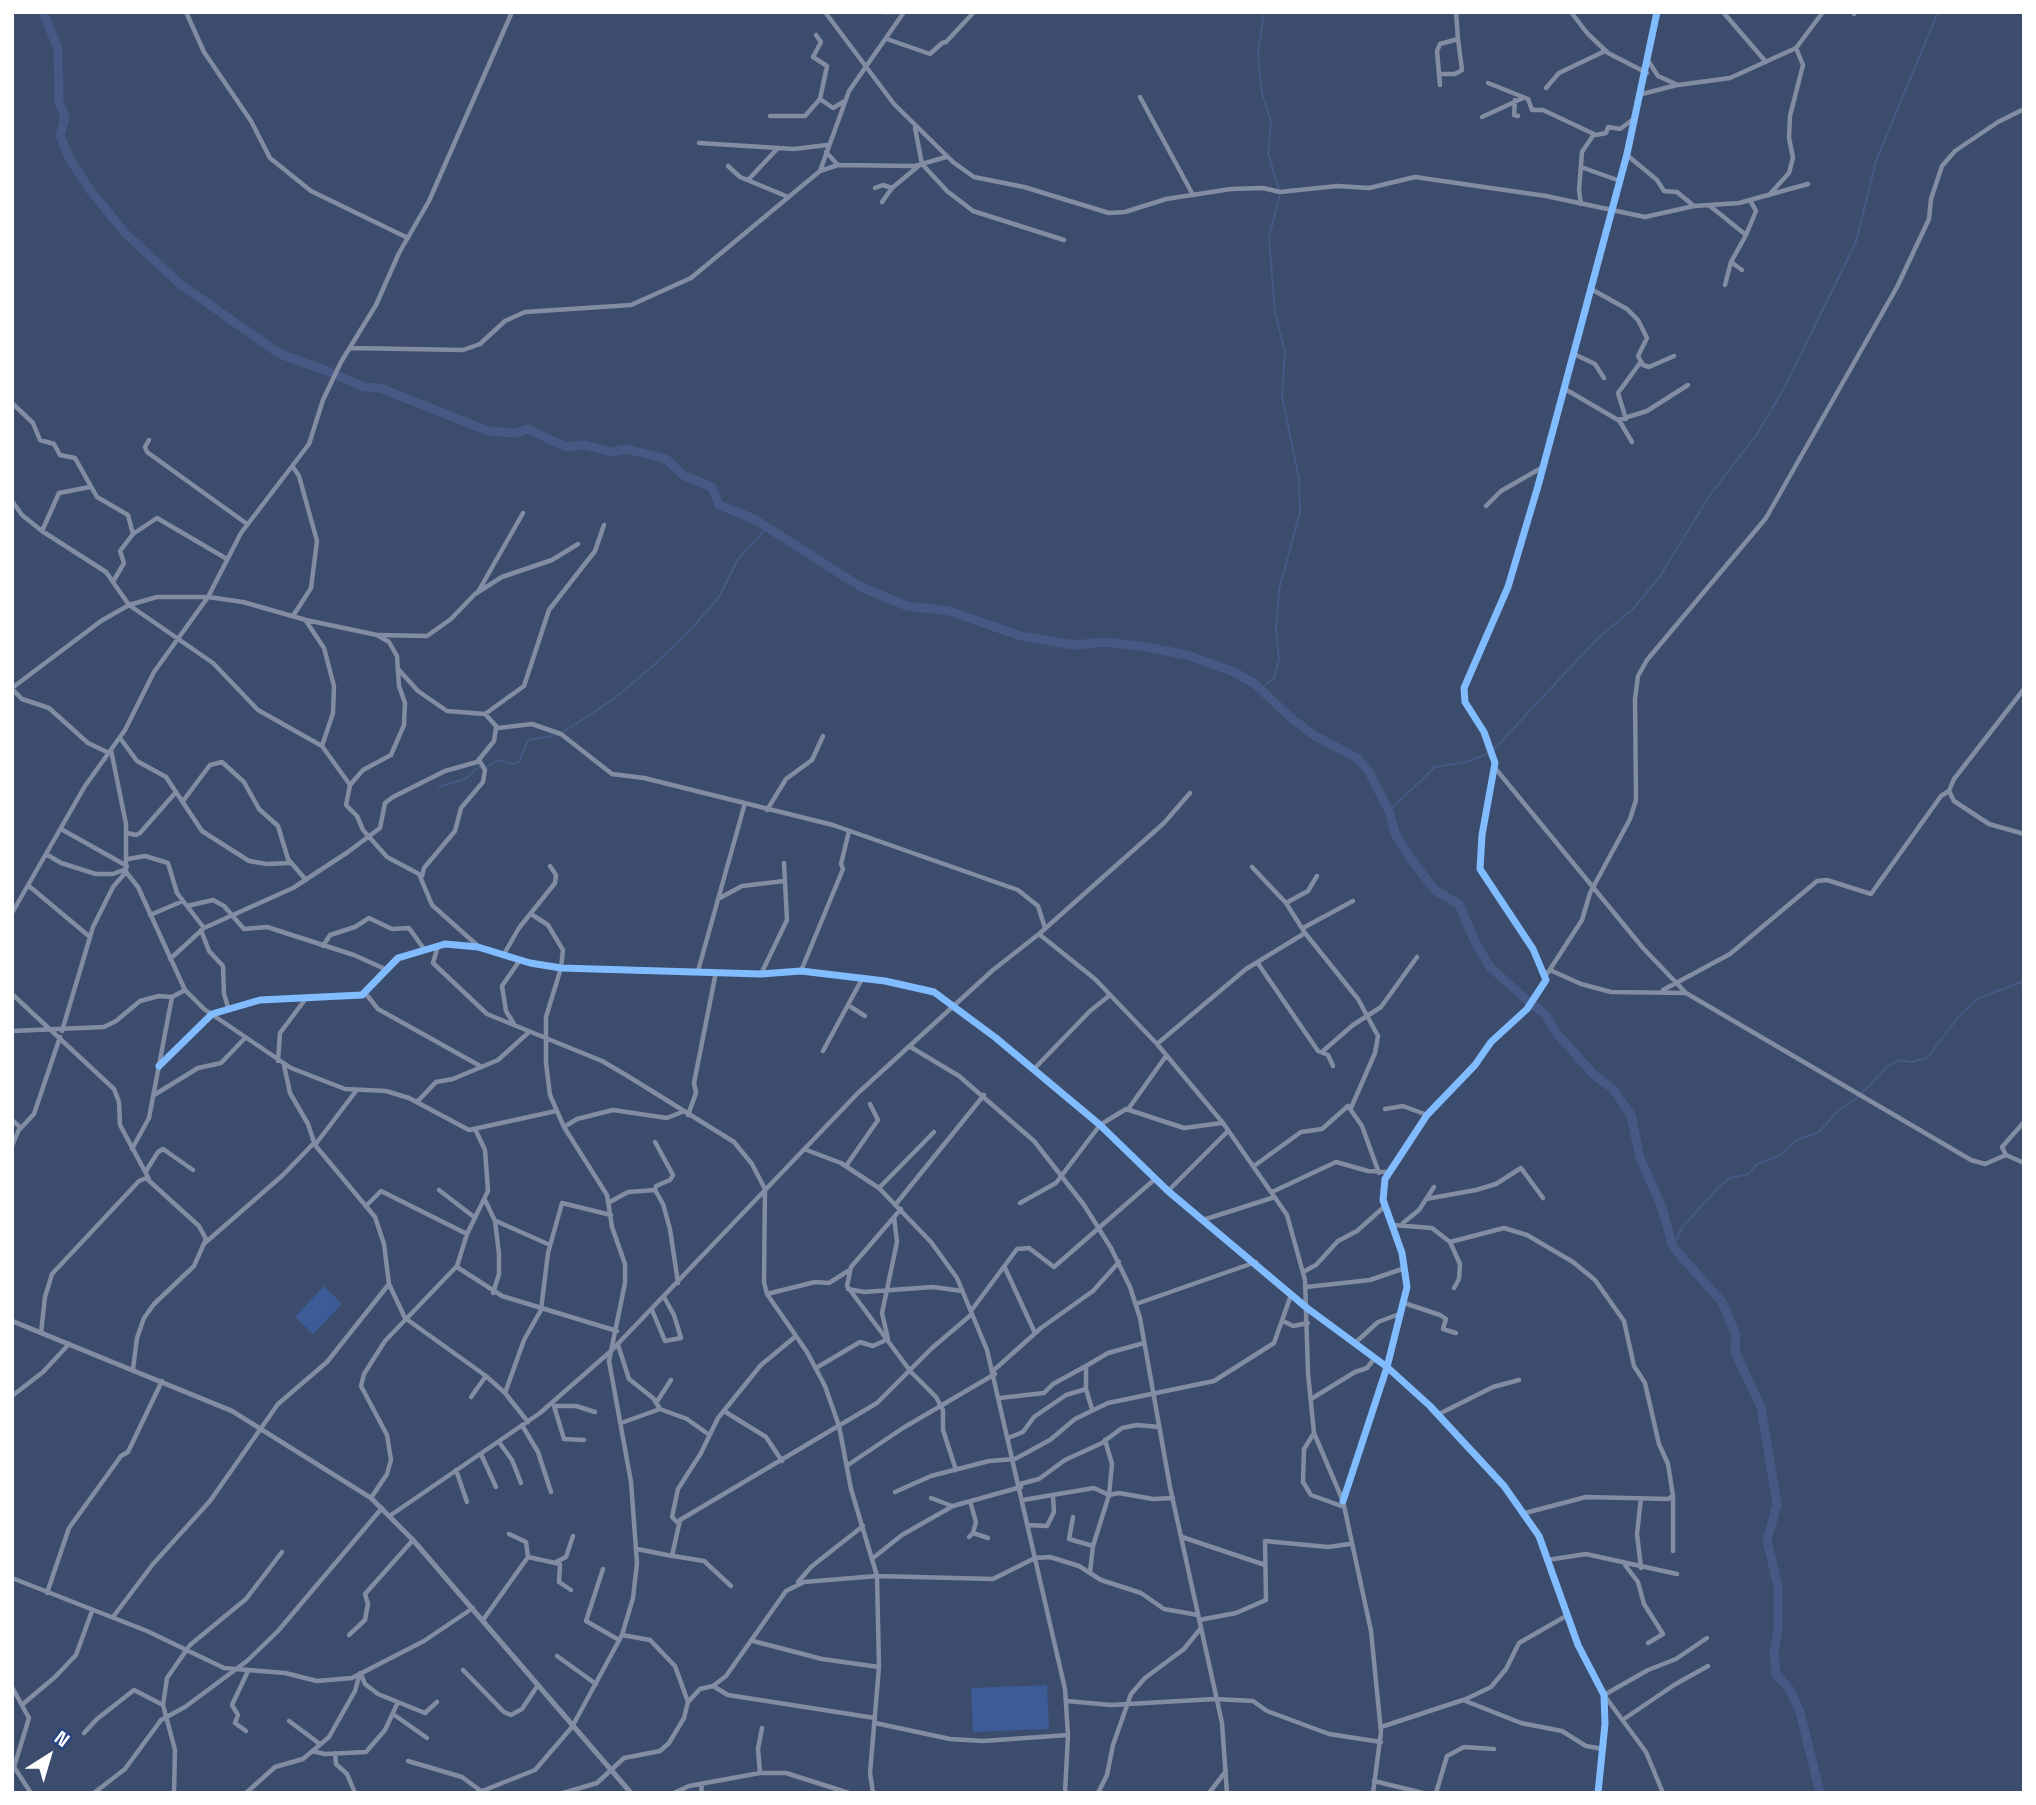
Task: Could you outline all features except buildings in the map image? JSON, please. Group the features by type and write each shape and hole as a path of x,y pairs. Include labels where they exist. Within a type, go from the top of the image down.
{"street":[{"path":"186,12 209,61 247,116 270,158 311,191 408,238"},
{"path":"12,913 61,829 120,738 154,672 208,597 247,524 309,443 323,400 429,201 512,12"},
{"path":"825,12 864,69 915,127 974,177 1024,187 1112,214 1193,195 1255,188 1280,192 1336,186 1369,188 1401,179 1423,177 1645,217 1694,206 1750,200 1808,184"},
{"path":"883,12 895,12"},
{"path":"820,171 844,102 904,12"},
{"path":"887,39 923,54 930,54 942,43 946,43 974,12"},
{"path":"1440,74 1455,74 1462,70 1456,12"},
{"path":"1571,12 1605,51 1620,62 1647,73"},
{"path":"1657,12 1647,73 1627,154 1544,467 1508,587 1464,688 1465,702 1491,748 1495,768 1482,835 1480,869 1548,973 1611,992 1686,993"},
{"path":"1723,12 1766,62"},
{"path":"1641,94 1678,85 1730,78 1766,62 1796,48 1823,12"},
{"path":"770,116 805,116 820,99 827,66 813,57 821,41 816,35"},
{"path":"1440,85 1437,51 1440,44 1458,39"},
{"path":"1769,195 1789,173 1793,158 1789,138 1790,116 1803,65 1796,48"},
{"path":"1546,88 1559,74 1605,51"},
{"path":"1649,61 1658,76 1678,85"},
{"path":"1488,83 1530,100 1532,110 1543,110 1594,134 1606,133 1608,127 1620,129 1636,117"},
{"path":"1140,97 1193,195"},
{"path":"1482,117 1524,98"},
{"path":"820,99 833,108 844,102"},
{"path":"1515,100 1514,115 1518,116"},
{"path":"1343,1504 1387,1367 1404,1303 1405,1268 1385,1206 1383,1188 1390,1172 1427,1115 1475,1065 1491,1042 1527,1009 1582,920 1594,888 1622,838 1636,800 1635,699 1639,675 1766,518 1897,287 1929,219 1933,190 1942,166 1955,151 1998,122 2024,109"},
{"path":"915,127 922,164 947,191 979,214 1064,240"},
{"path":"1581,204 1584,146 1594,134"},
{"path":"699,143 794,149 827,145"},
{"path":"748,180 780,147"},
{"path":"826,152 838,166"},
{"path":"1627,154 1657,180 1664,191 1677,192 1694,206"},
{"path":"350,348 453,352 480,344 505,321 525,312 604,309 639,303 691,278 820,171 838,166 922,164 947,156"},
{"path":"882,202 892,188 922,164"},
{"path":"729,166 735,174 786,197"},
{"path":"1581,167 1620,181"},
{"path":"875,188 883,185 892,188"},
{"path":"1725,285 1731,262 1756,211 1750,200"},
{"path":"1710,205 1746,235"},
{"path":"1731,262 1742,270"},
{"path":"1590,289 1627,309 1643,326 1647,341 1638,356 1640,362 1650,367 1674,356"},
{"path":"1574,354 1595,364 1604,378"},
{"path":"1626,419 1618,393 1640,362"},
{"path":"1618,420 1647,411 1688,385"},
{"path":"1565,389 1618,420 1632,442"},
{"path":"12,403 33,424 39,439 54,444 58,454 75,458 97,497 128,515 133,534"},
{"path":"149,440 145,447 147,452 247,524"},
{"path":"293,467 299,476 317,541 311,588 293,617"},
{"path":"1486,506 1501,491 1544,467"},
{"path":"42,531 59,493 91,487"},
{"path":"12,501 22,514 42,531 114,580 129,605 214,663 265,716 309,736 323,746 350,785"},
{"path":"478,593 523,513"},
{"path":"114,580 124,563 121,549 133,534 157,518 227,559"},
{"path":"398,668 412,686 438,707 455,714 485,714 524,686 549,610 595,551 604,525"},
{"path":"110,751 88,743 49,708 22,699 12,689 101,621 129,605 157,597 208,597 243,602 306,621 377,635 427,636 451,619 478,593 507,574 552,560 578,544"},
{"path":"306,621 324,648 334,686 333,713 323,746"},
{"path":"377,635 392,646 406,708 398,744 388,757 363,770 350,785 346,805 387,857 422,877"},
{"path":"1661,991 1730,954 1817,881 1833,881 1871,894 1941,796 1949,791 2024,689"},
{"path":"170,959 203,929 306,880 369,836 380,828 383,809 389,800 445,772 479,760 494,741 496,728 485,714"},
{"path":"496,728 532,724 561,734 612,774 644,778 849,831 1018,890 1038,906 1045,929"},
{"path":"767,810 786,779 812,760 823,736"},
{"path":"120,738 134,758 162,774 202,831 244,858 267,864 290,863"},
{"path":"12,1146 19,1130 34,1114 90,937 111,891 126,869 127,833 110,751"},
{"path":"478,947 432,905 422,877 424,868 455,831 461,808 483,782 485,770 479,760"},
{"path":"183,801 211,765 222,762 244,782 259,809 281,830 290,863 306,880"},
{"path":"1495,768 1674,984 1686,993 1971,1160 1985,1164 2006,1156 2024,1163"},
{"path":"1949,791 1954,801 1989,824 2024,834"},
{"path":"127,833 136,835 140,832 176,792"},
{"path":"391,1515 553,1405 652,1310 765,1189 908,1046 1164,823 1191,793"},
{"path":"698,971 745,803"},
{"path":"61,829 126,869 185,990 212,1014 281,1062 334,1086 356,1091 386,1091 417,1102 433,1114 476,1130 556,1111"},
{"path":"801,971 843,869 841,864 849,831"},
{"path":"46,854 61,863 96,874 113,874 126,869"},
{"path":"128,859 145,856 164,860 170,867 171,878 203,929 209,951 223,966 224,994 229,1010"},
{"path":"761,974 786,926 784,863"},
{"path":"504,955 557,879 550,866"},
{"path":"1252,867 1286,903 1304,931 1358,999 1364,1017 1378,1036 1377,1049 1351,1108"},
{"path":"1286,903 1308,891 1317,876"},
{"path":"718,899 742,886 784,881"},
{"path":"29,886 90,937"},
{"path":"150,915 185,903 213,900 244,929 262,926 385,969"},
{"path":"1157,1044 1256,962 1353,901"},
{"path":"408,1761 462,1777 479,1792 535,1770 572,1727 621,1638 632,1598 637,1549 631,1482 609,1365 626,1273 610,1202 591,1166 564,1128 548,1086 545,1040 548,1004 561,968 563,950 548,925 531,914"},
{"path":"323,946 330,935 355,927 369,918 392,929 409,928 424,949"},
{"path":"1039,934 1074,960 1157,1044 1223,1123 1287,1215 1306,1287 1314,1433 1343,1504 1371,1632 1381,1727 1373,1793"},
{"path":"438,946 433,961 447,980 487,1014 545,1040 602,1061 734,1142 752,1164 765,1189 767,1294 816,1368 839,1426 877,1576 879,1667 870,1773 873,1793"},
{"path":"159,1066 212,1014 260,1000 307,997 347,999 366,994 385,969 398,958 438,946 478,947 520,960 561,968 761,974 801,971 919,987 934,992 954,1005 1100,1125 1168,1191 1205,1219 1307,1308 1387,1367 1439,1414 1525,1513 1547,1560 1566,1616 1604,1695 1646,1752 1663,1793"},
{"path":"1323,1051 1364,1017 1381,1007 1417,957"},
{"path":"517,1028 506,1011 502,993 505,980 520,960"},
{"path":"1256,962 1318,1051 1323,1051 1334,1066"},
{"path":"688,1115 696,1093 694,1083 716,971"},
{"path":"823,1051 862,979"},
{"path":"61,1034 104,1027 116,1021 140,1001 159,996 173,997 185,990"},
{"path":"12,994 53,1031"},
{"path":"366,994 379,1009 482,1068"},
{"path":"1033,1070 1090,1011 1110,995"},
{"path":"132,1149 147,1125 173,997"},
{"path":"307,997 279,1033 285,1079 308,1124 314,1144 367,1205 384,1244 388,1284 405,1318 486,1376 505,1393 525,1423 551,1492"},
{"path":"848,1005 864,1016"},
{"path":"12,1031 53,1031 61,1034 114,1089 119,1102 120,1125 149,1180 199,1226 205,1234 205,1243"},
{"path":"417,1102 436,1082 482,1068 505,1055 528,1032"},
{"path":"154,1095 198,1068 221,1063 245,1038"},
{"path":"908,1046 959,1076 1012,1119 1064,1175 1119,1262 1136,1304 1214,1699 1222,1723 1227,1793"},
{"path":"1020,1203 1051,1186 1064,1175 1100,1125 1129,1108 1166,1056"},
{"path":"133,1369 137,1338 144,1318 154,1304 194,1266 205,1243 283,1175 314,1144 356,1091"},
{"path":"896,1203 984,1095"},
{"path":"846,1166 878,1120 870,1104"},
{"path":"1385,1109 1403,1106 1427,1115"},
{"path":"1254,1166 1301,1132 1317,1133 1345,1107 1351,1108 1362,1126 1379,1172"},
{"path":"1129,1108 1153,1120 1184,1128 1223,1123"},
{"path":"564,1128 577,1119 604,1111 631,1111 667,1118 682,1112"},
{"path":"12,1120 19,1130"},
{"path":"2006,1156 2002,1147 2024,1122"},
{"path":"371,1498 387,1474 391,1460 383,1427 361,1386 364,1374 377,1352 405,1318 457,1266 474,1217 485,1200 489,1176 484,1146 476,1130"},
{"path":"1168,1191 1228,1131"},
{"path":"879,1188 934,1132"},
{"path":"655,1142 673,1175 670,1180 656,1186 655,1190"},
{"path":"146,1174 148,1165 163,1149 193,1170"},
{"path":"804,1149 846,1166 896,1203 950,1265 972,1312 994,1372 1067,1701 1065,1793"},
{"path":"1205,1219 1273,1194 1336,1162 1390,1172"},
{"path":"1426,1199 1496,1184 1521,1168 1543,1198"},
{"path":"672,1556 678,1523 877,1403 972,1312 1017,1249 1027,1247 1054,1268 1155,1179"},
{"path":"41,1333 45,1297 52,1274 139,1181 149,1180"},
{"path":"1403,1223 1419,1210 1434,1187"},
{"path":"439,1190 474,1217"},
{"path":"610,1202 628,1192 655,1190"},
{"path":"655,1190 663,1204 670,1229 678,1283"},
{"path":"367,1205 381,1191 438,1222 467,1234"},
{"path":"485,1200 495,1221 500,1260 493,1293"},
{"path":"505,1393 524,1340 541,1310 550,1245 564,1202 611,1215"},
{"path":"1304,1272 1316,1265 1338,1241 1357,1231 1385,1206"},
{"path":"767,1294 815,1282 829,1283 848,1271 901,1209"},
{"path":"888,1339 882,1312 897,1242 894,1217"},
{"path":"495,1221 550,1245"},
{"path":"1393,1224 1432,1228 1450,1242 1460,1264 1460,1279 1454,1289"},
{"path":"1450,1242 1504,1228 1527,1235 1573,1262 1595,1280 1624,1321 1634,1366 1645,1383 1659,1444 1668,1464 1673,1496 1673,1551"},
{"path":"848,1465 994,1372 1035,1333 1093,1291 1119,1262"},
{"path":"1136,1304 1256,1262"},
{"path":"457,1266 493,1293 541,1310 617,1331"},
{"path":"1005,1268 1035,1333"},
{"path":"1306,1287 1370,1280 1405,1268"},
{"path":"848,1271 847,1289 911,1372 933,1393 942,1407 943,1430 956,1470"},
{"path":"113,1618 153,1564 207,1505 278,1404 327,1362 388,1284"},
{"path":"847,1289 887,1291 933,1287 962,1291"},
{"path":"895,1492 931,1476 989,1461 1015,1459 1045,1444 1092,1409 1117,1400 1196,1387 1218,1379 1274,1343 1291,1294"},
{"path":"652,1310 665,1341 681,1338 674,1315 664,1297"},
{"path":"1404,1303 1440,1315 1446,1319 1443,1329 1457,1333"},
{"path":"1354,1343 1378,1322 1402,1313"},
{"path":"12,1321 163,1381 261,1427 371,1498 391,1515 473,1608 631,1793"},
{"path":"1283,1321 1293,1326 1307,1323"},
{"path":"678,1523 672,1517 678,1489 701,1453 708,1433 761,1365 796,1336"},
{"path":"816,1368 860,1342 873,1346 888,1339"},
{"path":"1000,1398 1044,1393 1050,1390 1051,1385 1108,1353 1144,1343"},
{"path":"12,1396 43,1372 69,1344"},
{"path":"618,1344 629,1379 660,1409 687,1419 708,1433"},
{"path":"1311,1399 1355,1371 1367,1368 1375,1358"},
{"path":"1086,1366 1086,1390 1092,1409"},
{"path":"471,1396 486,1376"},
{"path":"1439,1414 1493,1387 1519,1380"},
{"path":"47,1593 69,1528 121,1455 128,1452 163,1381"},
{"path":"656,1403 671,1381"},
{"path":"1008,1438 1023,1432 1034,1417 1066,1395 1086,1390"},
{"path":"553,1405 576,1406 595,1412"},
{"path":"553,1405 564,1439 584,1440"},
{"path":"621,1423 660,1409"},
{"path":"724,1410 766,1437 782,1461"},
{"path":"873,1558 902,1535 953,1506 1040,1479 1065,1460 1105,1440 1122,1428 1137,1425 1159,1427"},
{"path":"1314,1433 1304,1449 1303,1482 1311,1495 1343,1504"},
{"path":"1090,1572 1093,1546 1109,1495 1112,1464 1105,1440"},
{"path":"499,1442 512,1460 521,1483"},
{"path":"481,1454 496,1487"},
{"path":"456,1470 467,1502"},
{"path":"1023,1500 1094,1488 1109,1495 1119,1493 1153,1499 1173,1498"},
{"path":"1525,1513 1586,1497 1673,1496"},
{"path":"1027,1525 1042,1528 1049,1524 1054,1512 1053,1497"},
{"path":"1641,1498 1637,1534 1641,1568"},
{"path":"931,1499 953,1506"},
{"path":"970,1501 975,1518 971,1535 988,1538"},
{"path":"94,1793 125,1769 165,1717 185,1707 278,1631 382,1507"},
{"path":"1073,1517 1069,1539 1093,1546"},
{"path":"563,1793 593,1786 624,1758 665,1748 684,1718 688,1702 700,1689 713,1686 726,1676 786,1591 798,1583 811,1567 863,1526"},
{"path":"483,1620 528,1557 526,1542 509,1534"},
{"path":"555,1562 566,1557 572,1536"},
{"path":"1182,1537 1248,1556 1265,1565"},
{"path":"349,1635 365,1620 368,1604 365,1594 413,1540"},
{"path":"798,1583 877,1576 993,1579 1035,1559 1055,1558 1090,1572 1101,1580 1141,1593 1164,1609 1198,1617 1236,1613 1266,1600 1269,1595 1263,1546 1268,1540 1328,1547 1350,1544"},
{"path":"637,1549 704,1561 731,1586"},
{"path":"174,1793 175,1750 163,1705 167,1678 188,1650 246,1599 282,1552"},
{"path":"1547,1560 1586,1554 1677,1574"},
{"path":"528,1557 562,1566 559,1582 572,1590"},
{"path":"1625,1564 1633,1572 1644,1604 1663,1634 1648,1643"},
{"path":"603,1569 586,1621 621,1638 645,1638 664,1653 680,1675 688,1702"},
{"path":"12,1578 233,1670 285,1673 330,1682 352,1678 424,1641 473,1608"},
{"path":"23,1704 76,1655 92,1611"},
{"path":"1381,1727 1463,1700 1491,1687 1506,1669 1519,1643 1566,1616"},
{"path":"1098,1793 1107,1775 1126,1704 1145,1678 1184,1649 1200,1628"},
{"path":"1604,1695 1648,1670 1676,1659 1707,1638"},
{"path":"753,1641 822,1659 879,1667"},
{"path":"557,1656 596,1684"},
{"path":"1624,1719 1674,1685 1708,1667"},
{"path":"463,1670 503,1712 511,1715 522,1709 538,1685"},
{"path":"246,1731 235,1723 238,1715 232,1705 248,1671"},
{"path":"360,1673 365,1684 425,1713 437,1702"},
{"path":"246,1793 275,1767 299,1760 312,1751 334,1730 355,1691 360,1673"},
{"path":"713,1686 728,1695 875,1721 950,1739 983,1741 1068,1735"},
{"path":"12,1687 23,1704 29,1723 13,1766 31,1793"},
{"path":"85,1733 97,1719 134,1690 163,1705"},
{"path":"1598,1793 1603,1749 1604,1695"},
{"path":"1067,1701 1126,1704 1214,1699 1253,1701 1267,1711 1329,1734 1381,1742"},
{"path":"1463,1700 1521,1723 1562,1731 1586,1746 1603,1749"},
{"path":"312,1751 366,1752 379,1739 398,1702"},
{"path":"393,1714 427,1738"},
{"path":"289,1721 320,1744"},
{"path":"760,1773 758,1749 762,1728"},
{"path":"1436,1793 1447,1756 1464,1747 1494,1749"},
{"path":"335,1753 336,1764 347,1774 355,1793"},
{"path":"1209,1793 1226,1771"},
{"path":"674,1793 760,1773 796,1775 849,1793"},
{"path":"1374,1781 1423,1793"},
{"path":"701,1793 702,1785"}],"shaded area":[{"path":"324,1286 342,1304 313,1334 295,1317"},
{"path":"1047,1685 1049,1729 973,1732 971,1688"}],"waterway":[{"path":"43,12 58,49 59,102 65,117 60,135 69,158 90,190 126,234 180,284 280,354 330,372"},
{"path":"1264,12 1258,53 1262,93 1271,122 1268,154 1279,189"},
{"path":"1494,749 1598,638 1633,609 1660,576 1710,495 1757,434 1783,390 1856,242 1876,161 1938,12"},
{"path":"1260,689 1274,678 1279,659 1276,630 1279,590 1300,512 1299,479 1282,396 1285,352 1275,313 1269,237 1280,194"},
{"path":"338,376 364,387 380,388 488,431 515,433 528,429 566,447 585,445 611,452 627,449 666,459 683,475 712,487 719,505 754,519 861,587 907,606 949,611 1021,636 1074,645 1105,642 1140,646 1187,655 1234,672 1255,684 1291,718 1315,736 1357,758 1368,770 1389,811 1396,836 1416,866 1436,891 1459,904 1475,942 1490,967 1528,1001"},
{"path":"563,732 612,700 652,667 692,628 719,597 738,559 767,528"},
{"path":"486,767 498,760 514,764 519,762 528,740 558,735"},
{"path":"1389,811 1435,767 1467,762 1489,753"},
{"path":"439,787 465,779 480,766"},
{"path":"1862,1093 1888,1066 1900,1060 1911,1062 1927,1058 1960,1015 1979,998 2024,981"},
{"path":"1535,1006 1546,1015 1554,1030 1594,1075 1613,1089 1631,1115 1640,1158 1661,1205 1673,1247 1722,1302 1736,1335 1735,1352 1761,1407 1777,1505 1767,1540 1778,1587 1778,1631 1774,1652 1776,1674 1790,1690 1800,1712 1820,1793"},
{"path":"1673,1247 1683,1226 1721,1185 1730,1178 1748,1174 1757,1164 1779,1156 1798,1139 1818,1133 1838,1111 1858,1097"}],"cycle path":[{"path":"1343,1501 1387,1367 1407,1287 1402,1253 1383,1200 1385,1179 1427,1115 1475,1065 1491,1042 1527,1009 1546,980 1533,949 1480,869 1482,835 1495,763 1484,732 1465,702 1464,688 1508,587 1538,486 1627,154 1657,12"},
{"path":"159,1066 212,1014 260,1000 362,995 398,958 445,944 478,947 530,963 561,968 761,974 801,971 885,981 934,992 996,1038 1100,1125 1168,1191 1307,1308 1387,1367 1430,1406 1504,1486 1539,1536 1578,1645 1604,1695 1605,1724 1598,1793"}]}
